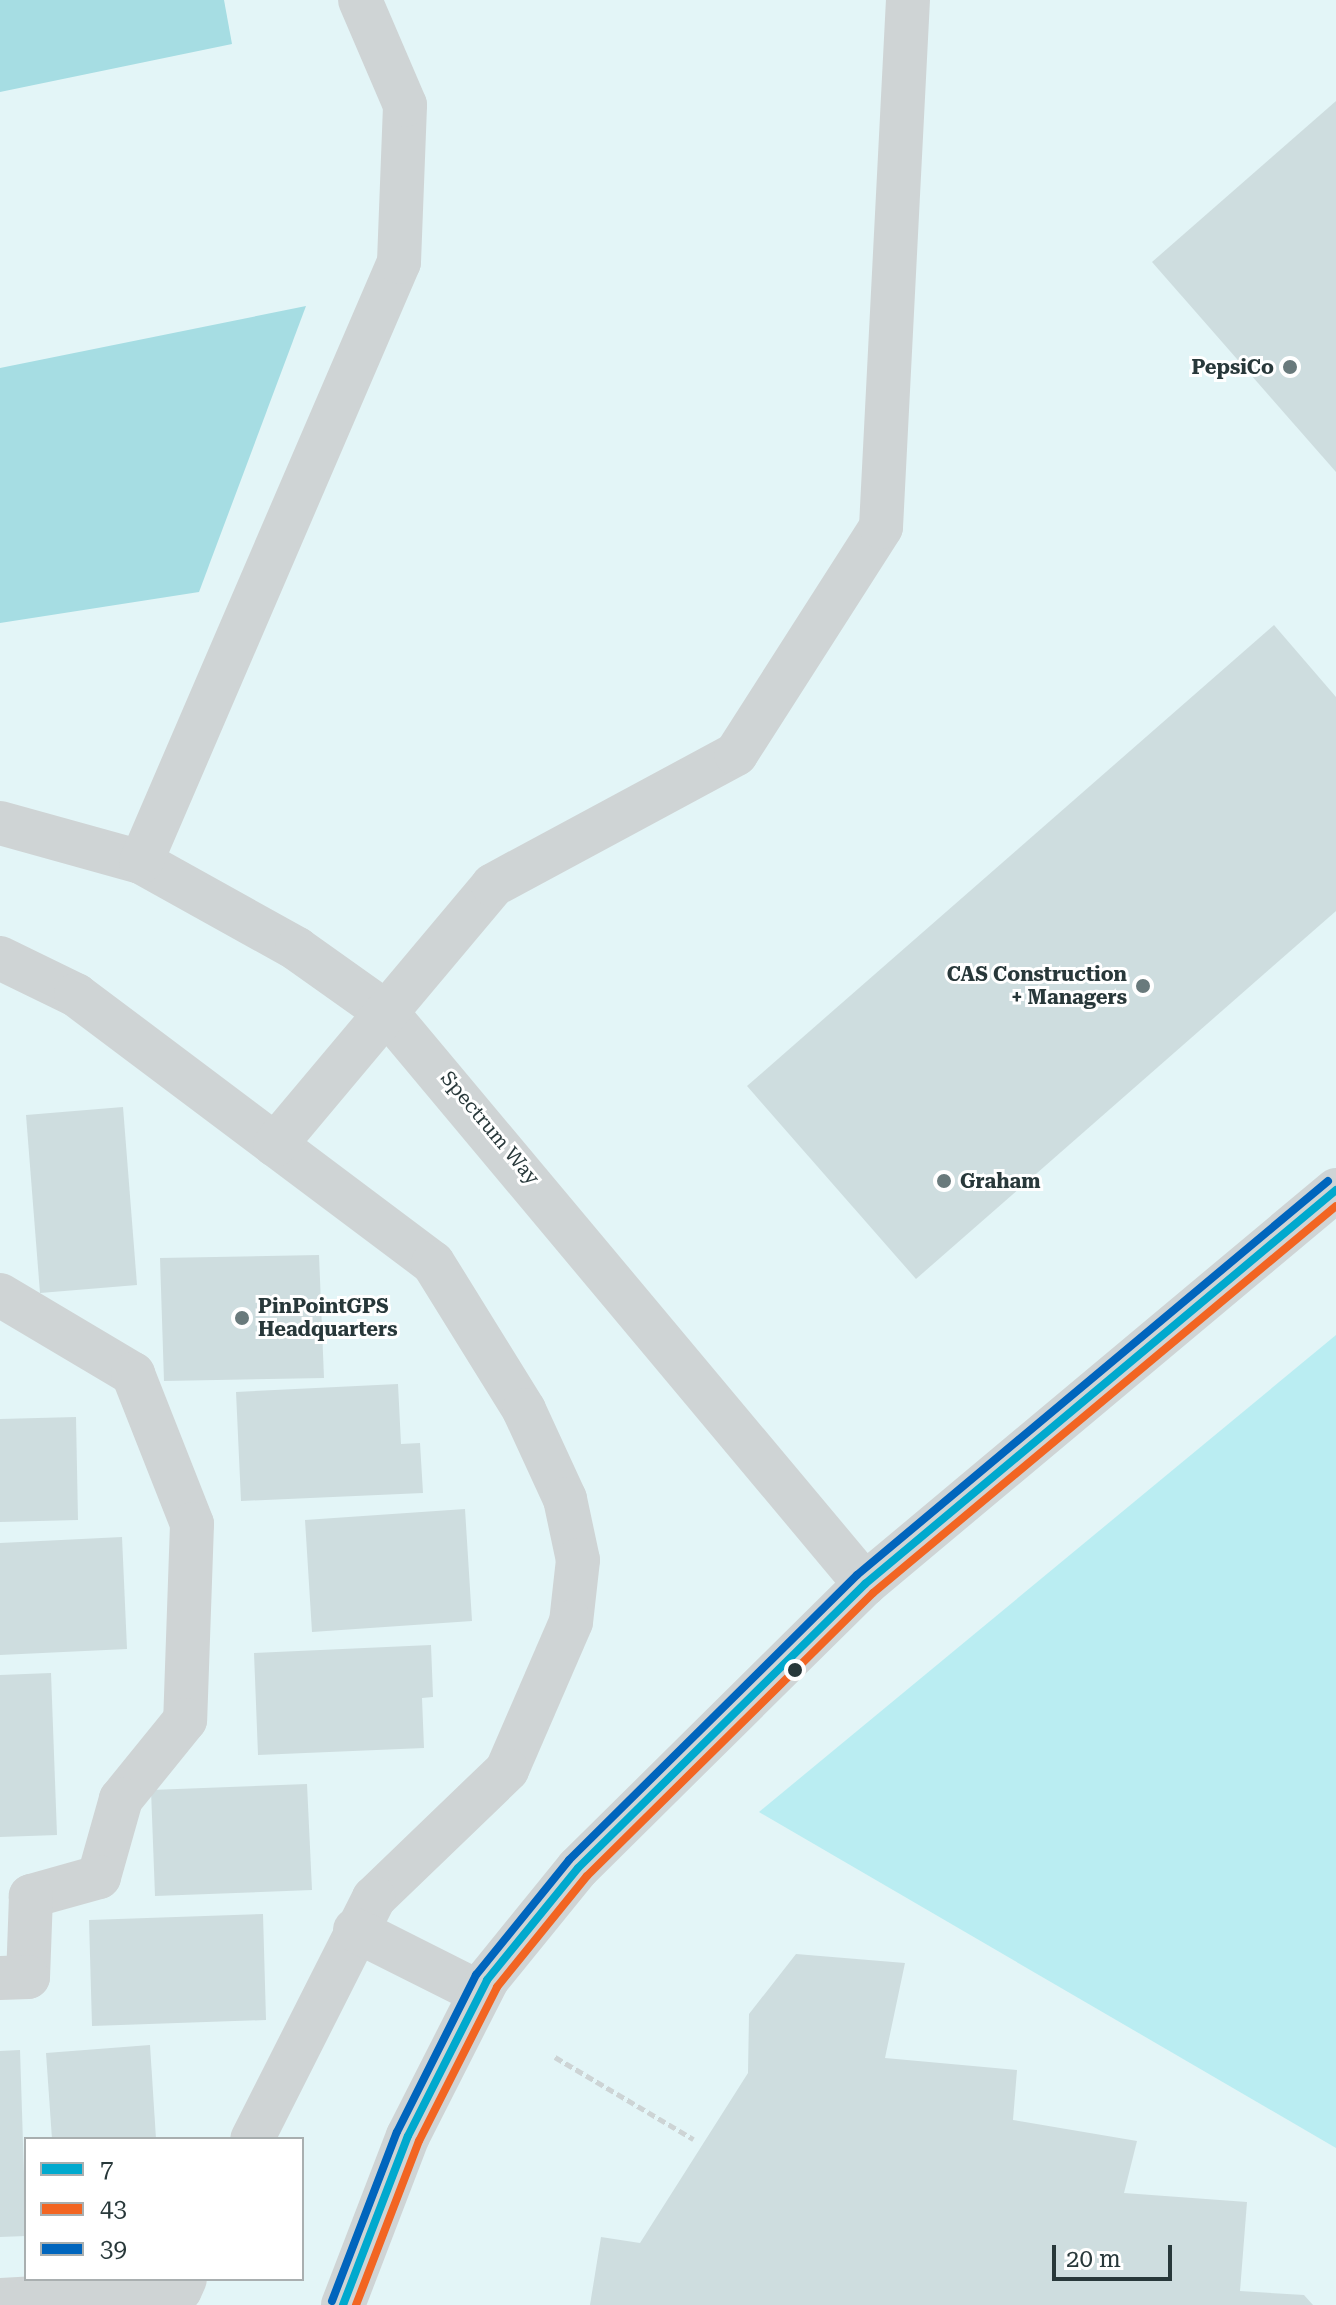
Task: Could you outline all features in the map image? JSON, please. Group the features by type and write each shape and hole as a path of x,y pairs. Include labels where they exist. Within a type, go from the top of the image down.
{"street":[{"path":"141,862 399,262 405,105 360,0"},
{"path":"275,1145 493,885 736,754 881,527 908,0"},
{"name":"Spectrum Way","path":"0,823 141,862 297,949 387,1013 865,1584"},
{"path":"0,958 76,995 433,1263 524,1410 565,1499 578,1560 571,1622 507,1770 419,1847 355,1930 253,2137"},
{"path":"343,2305 408,2136 480,1993 624,1817 865,1584 1336,1190"},
{"path":"0,1295 133,1374 192,1524 185,1720 121,1799 99,1877 31,1896 28,1977 0,1978"},
{"path":"355,1930 480,1993"},
{"path":"0,2300 180,2290 184,2281"}],"path":[{"path":"555,2057 693,2139"}],"shaded area":[{"path":"0,0 224,0 232,44 0,92"},
{"path":"306,306 199,592 0,623 0,368"},
{"path":"1336,1335 1336,2148 759,1812"}],"building":[{"name":"PepsiCo","path":"1336,101 1336,472 1152,262"},
{"path":"1274,625 1336,697 1336,911 916,1279 747,1086"},
{"path":"123,1107 137,1285 40,1293 26,1115"},
{"name":"PinPointGPS Headquarters","path":"319,1255 324,1378 164,1381 160,1258"},
{"path":"398,1384 401,1444 420,1443 423,1493 241,1501 236,1392"},
{"path":"76,1417 78,1520 0,1522 0,1419"},
{"path":"465,1509 472,1621 312,1632 305,1520"},
{"path":"122,1537 127,1649 0,1655 0,1543"},
{"path":"431,1645 433,1697 422,1698 424,1748 258,1755 254,1653"},
{"path":"51,1673 57,1835 0,1837 0,1675"},
{"path":"307,1784 312,1890 155,1896 151,1790"},
{"path":"263,1914 266,2020 92,2026 89,1920"},
{"path":"796,1954 905,1963 885,2058 1017,2070 1013,2120 1137,2141 1124,2193 1247,2202 1240,2291 1304,2295 1313,2305 590,2305 601,2237 640,2243 748,2073 749,2014"},
{"path":"150,2045 156,2137 52,2137 46,2053"},
{"path":"20,2050 24,2236 0,2237 0,2051"}],"transit line":[{"name":"39","path":"332,2301 397,2132 476,1975 569,1860 857,1575 1328,1181"},
{"name":"7","path":"343,2305 408,2136 487,1980 578,1868 865,1584 1336,1190"},
{"name":"43","path":"356,2305 419,2141 497,1987 587,1876 873,1593 1336,1206"}],"place":[{"name":"PepsiCo","path":"1290,367"},
{"name":"CAS Construction + Managers","path":"1143,986"},
{"name":"Graham","path":"944,1181"},
{"name":"PinPointGPS Headquarters","path":"242,1318"}]}
